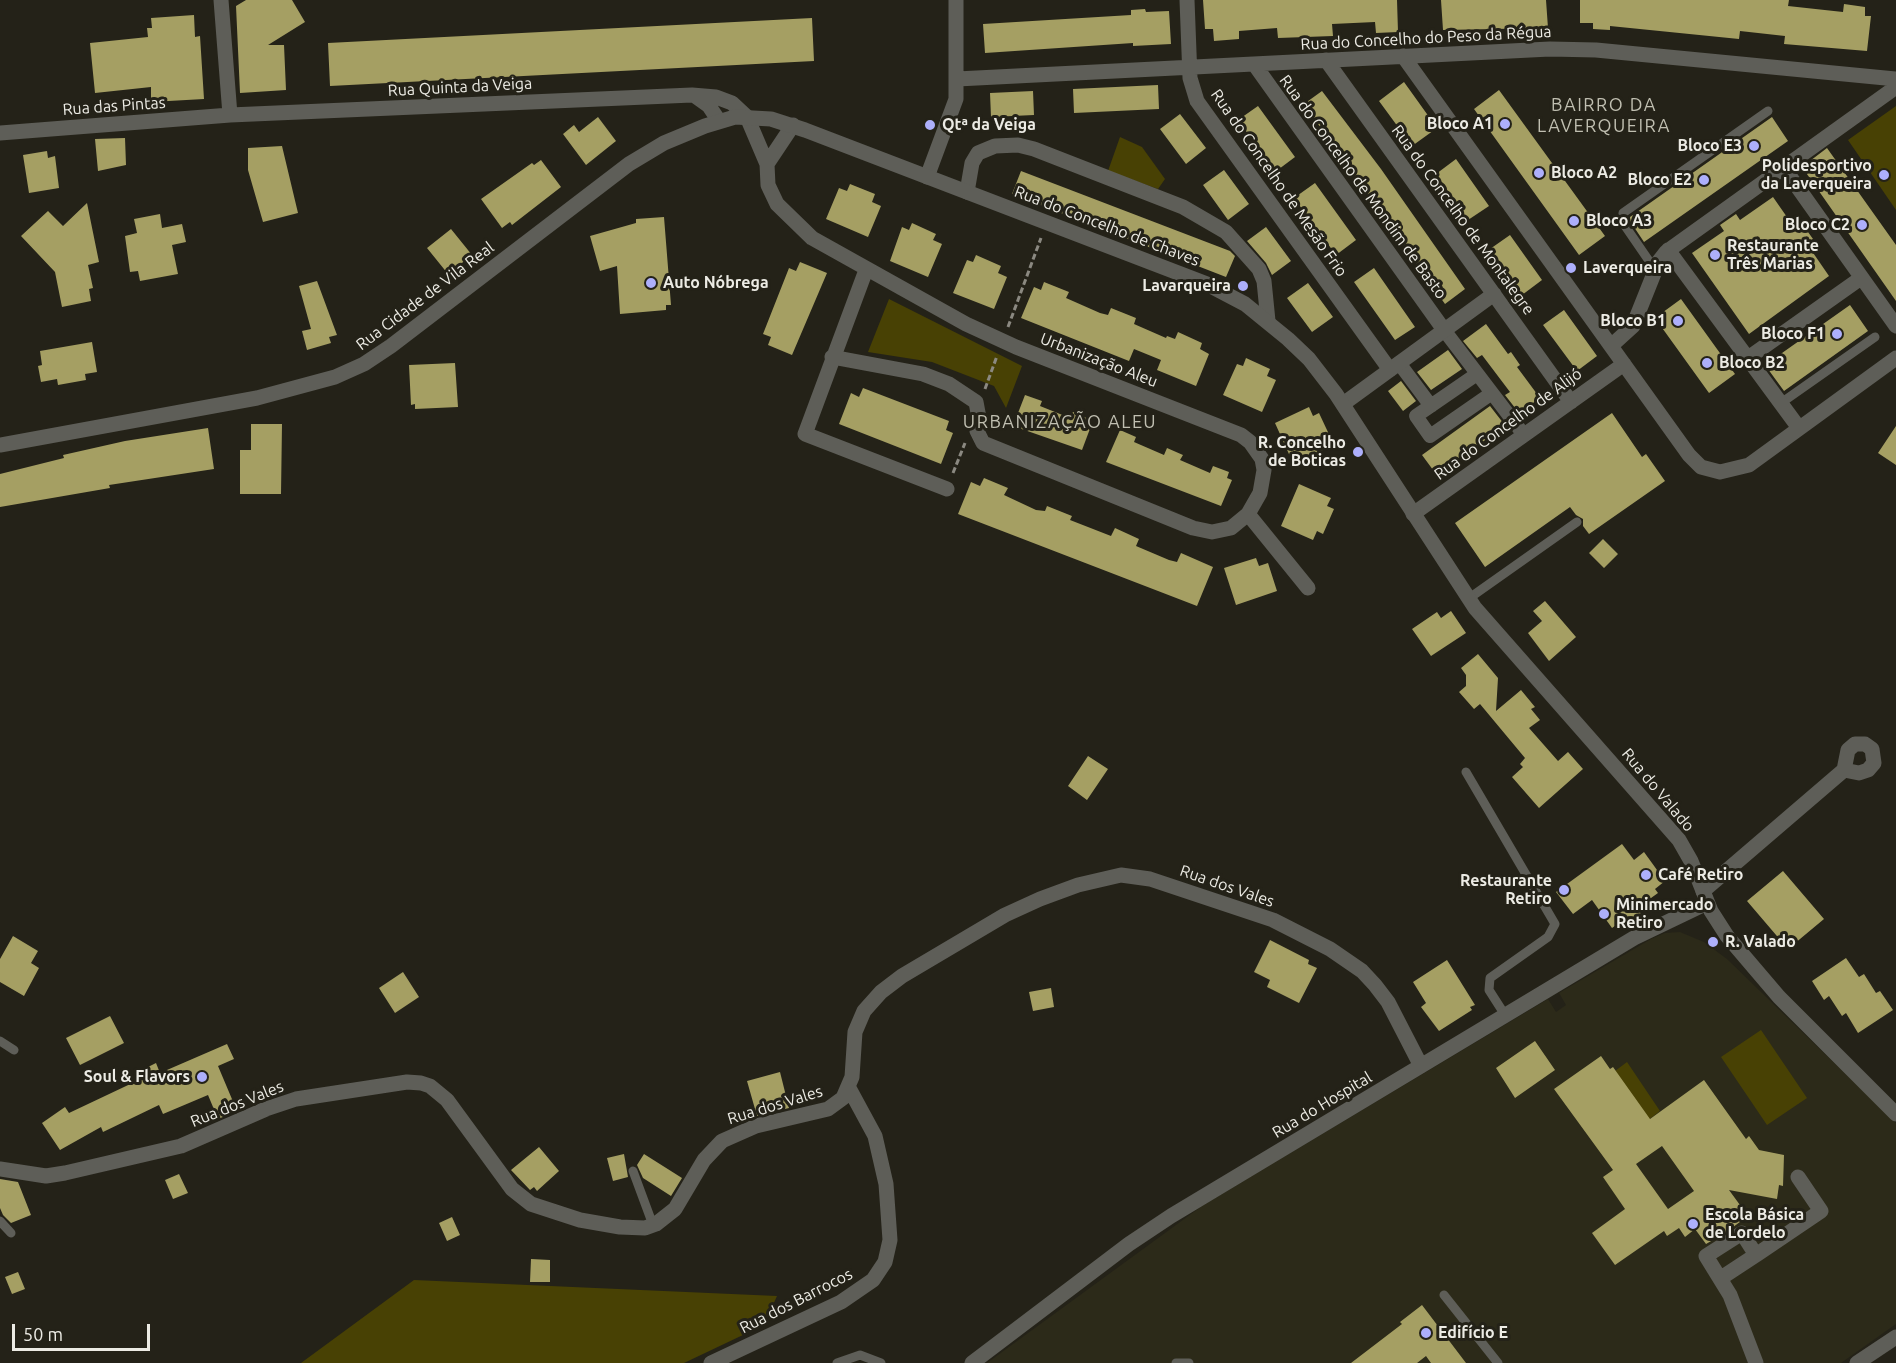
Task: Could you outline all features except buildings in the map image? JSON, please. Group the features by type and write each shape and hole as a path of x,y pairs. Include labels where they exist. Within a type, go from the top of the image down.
{"street":[{"path":"221,0 230,115"},
{"path":"927,177 953,109 957,79 956,0"},
{"name":"Rua do Concelho de Mesão Frio","path":"1187,0 1190,67 1193,92 1199,105 1395,366"},
{"name":"Rua do Concelho do Peso da Régua","path":"957,79 1539,50 1596,50 1896,79"},
{"path":"1403,56 1689,454 1710,470 1730,471 1749,465 1896,358"},
{"name":"Rua do Concelho de Montalegre","path":"1326,60 1571,402"},
{"name":"Rua do Concelho de Mondim de Basto","path":"1254,64 1444,330"},
{"path":"1611,346 1634,326 1661,258 1668,250 1896,87"},
{"path":"692,95 709,106 719,121"},
{"name":"Rua Quinta da Veiga","path":"230,115 692,95 724,100 738,107 747,117"},
{"name":"Rua das Pintas","path":"0,133 230,115"},
{"name":"Rua do Concelho de Chaves","path":"697,129 719,121 747,117 792,126 1201,281 1239,300 1268,321 1309,359 1343,404 1413,514"},
{"name":"Urbanização Aleu","path":"747,117 767,164 768,185 783,212 812,237 866,270 966,324 1016,347 1241,435 1256,449 1264,470 1260,493 1248,514"},
{"path":"767,164 792,126"},
{"name":"Rua Cidade de Vila Real","path":"0,446 278,393 350,371 392,346 628,164 664,143 697,129"},
{"path":"968,192 972,163 978,153 995,146 1018,146 1034,149 1183,207 1226,232 1259,269 1264,281 1268,321"},
{"path":"1784,168 1896,326"},
{"path":"1668,250 1799,428"},
{"path":"866,270 805,434 947,489"},
{"path":"1748,358 1861,278"},
{"path":"1343,404 1494,294"},
{"path":"1444,330 1524,435"},
{"path":"832,357 923,374 949,384 976,402 979,418 977,431 983,443 1177,523 1212,532 1231,528 1248,514 1308,588"},
{"name":"Rua do Concelho de Alijó","path":"1413,514 1624,364"},
{"path":"1395,366 1431,406"},
{"path":"1477,374 1416,416 1430,436 1492,393"},
{"name":"Rua do Valado","path":"1413,514 1468,599 1671,831 1691,861 1705,897 1721,928 1763,979 1896,1114"},
{"name":"Rua do Hospital","path":"972,1363 1157,1225 1705,897 1844,770"},
{"name":"Rua dos Vales","path":"0,1169 46,1176 65,1173 181,1146 266,1109 296,1099 407,1082 421,1083 430,1086 447,1100 512,1189 531,1204 563,1216 620,1227 645,1228 675,1209 704,1160 722,1141 756,1126 828,1109 843,1098 849,1088 855,1032 864,1011 881,992 902,976 1005,915 1078,885 1121,875 1150,879 1273,920 1330,949 1362,971 1375,985 1388,1002 1421,1066"},
{"name":"Rua dos Barrocos","path":"711,1363 841,1302 873,1280 885,1262 890,1240 886,1184 874,1136 849,1088"},
{"path":"1721,1278 1821,1211 1798,1177"},
{"path":"1756,1255 1742,1233 1706,1256 1721,1278 1736,1308 1756,1363"},
{"path":"1857,1363 1896,1337"}],"lane":[{"path":"1656,271 1623,223 1623,213 1768,111"},
{"path":"1781,403 1875,337"},
{"path":"1468,599 1577,522"},
{"path":"1466,772 1555,924 1548,937 1490,978 1489,990 1505,1015"},
{"path":"0,1041 14,1050"},
{"path":"633,1171 653,1225"},
{"path":"0,1221 10,1233"},
{"path":"1444,1295 1498,1363"},
{"path":"837,1363 860,1355 881,1363"},
{"path":"1176,1363 1189,1363"}],"shaded area":[{"name":"Polidesportivo da Laverqueira","path":"1896,106 1896,210 1848,140"},
{"path":"1120,137 1142,147 1165,179 1158,189 1108,171"},
{"path":"889,299 1022,366 1006,408 994,386 932,362 868,352"},
{"name":"Escola Básica de Lordelo","path":"1680,932 1704,942 1727,959 1896,1123 1896,1324 1841,1363 987,1363 1202,1206 1548,999 1556,1012 1566,1005 1559,993 1651,939 1665,933"},
{"path":"1761,1030 1807,1098 1767,1125 1721,1057"},
{"path":"1627,1062 1660,1111 1647,1121 1615,1071"},
{"path":"414,1280 777,1296 764,1325 684,1363 301,1363"}],"place":[{"name":"Bloco A1","path":"1505,124"},
{"name":"Qtª da Veiga","path":"930,125"},
{"name":"Bloco E3","path":"1754,146"},
{"name":"Bloco A2","path":"1539,173"},
{"name":"Polidesportivo da Laverqueira","path":"1884,175"},
{"name":"Bloco E2","path":"1704,180"},
{"name":"Bloco A3","path":"1574,221"},
{"name":"Bloco C2","path":"1862,225"},
{"name":"Restaurante Três Marias","path":"1715,255"},
{"name":"Laverqueira","path":"1571,268"},
{"name":"Auto Nóbrega","path":"651,283"},
{"name":"Lavarqueira","path":"1243,286"},
{"name":"Bloco B1","path":"1678,321"},
{"name":"Bloco F1","path":"1837,334"},
{"name":"Bloco B2","path":"1707,363"},
{"name":"R. Concelho de Boticas","path":"1358,452"},
{"name":"Café Retiro","path":"1646,875"},
{"name":"Restaurante Retiro","path":"1564,890"},
{"name":"Minimercado Retiro","path":"1604,914"},
{"name":"R. Valado","path":"1713,942"},
{"name":"Soul & Flavors","path":"202,1077"},
{"name":"Escola Básica de Lordelo","path":"1693,1224"},
{"name":"Edifício E","path":"1426,1333"}],"district":[{"name":"BAIRRO DA LAVERQUEIRA","path":"1604,115"},
{"name":"URBANIZAÇÃO ALEU","path":"1060,422"}]}
